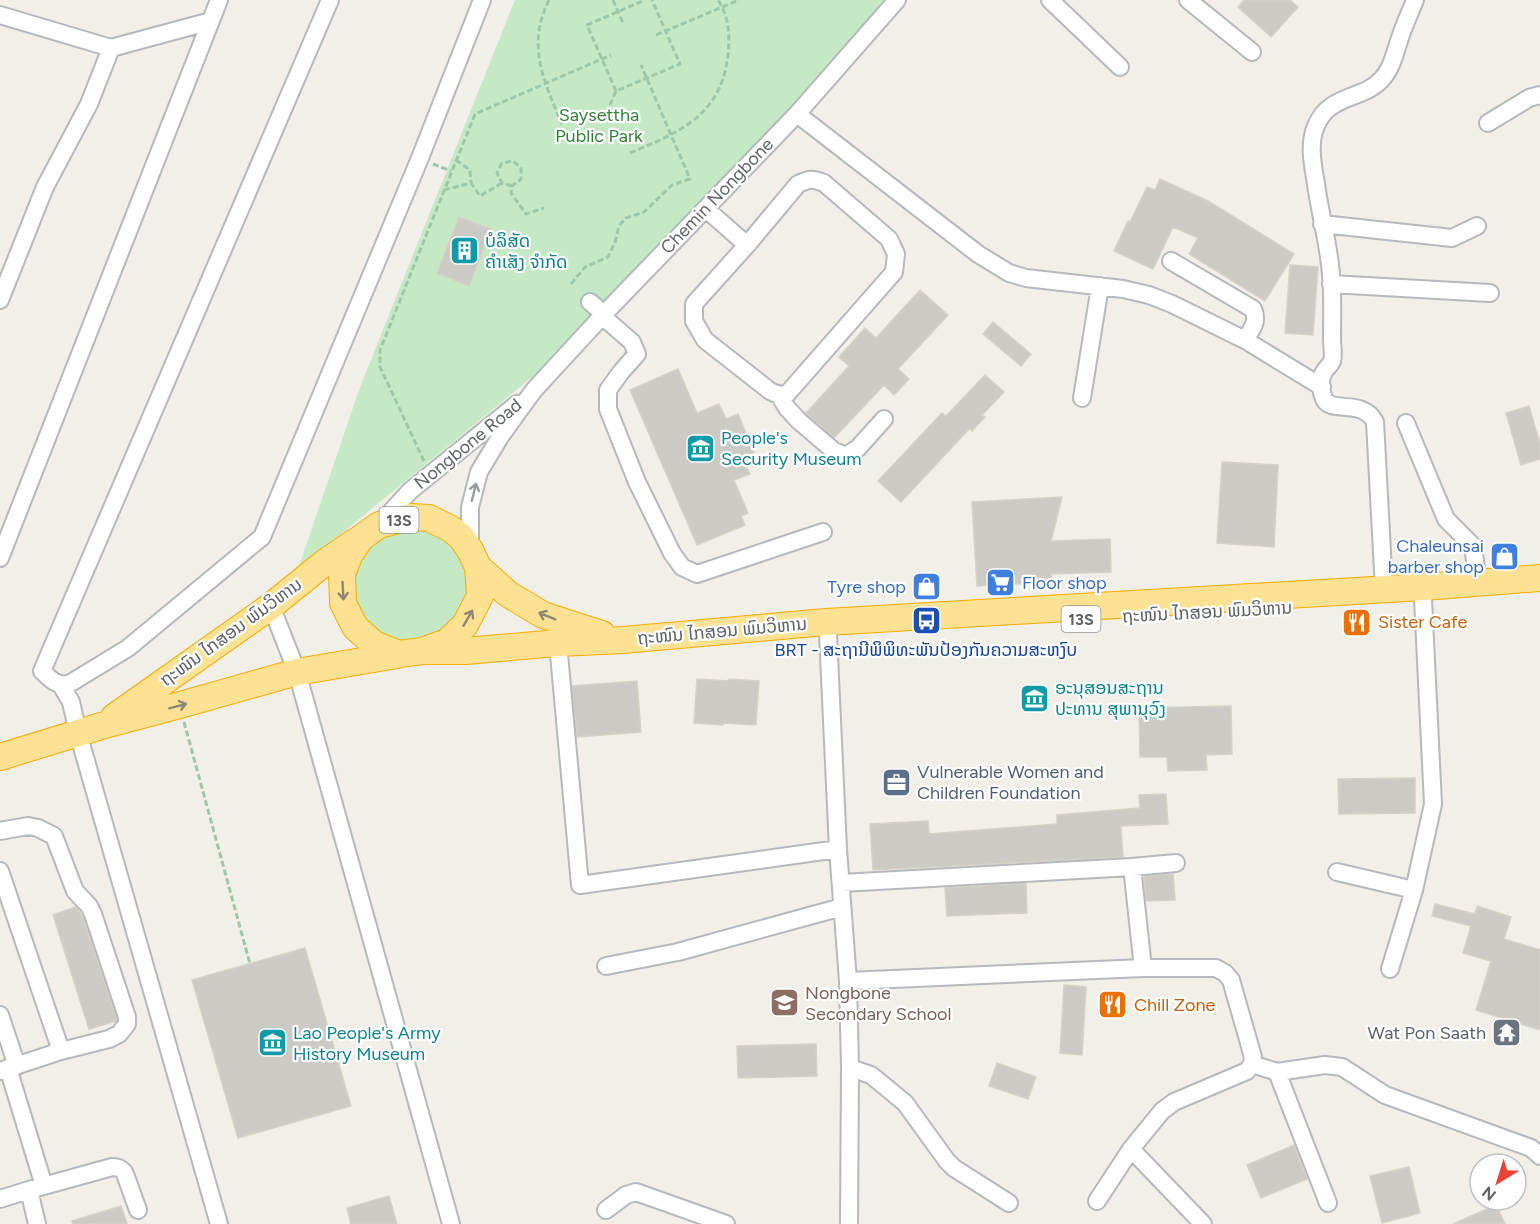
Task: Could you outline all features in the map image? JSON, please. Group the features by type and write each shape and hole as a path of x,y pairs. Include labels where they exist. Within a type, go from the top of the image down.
{"highway":[{"name":"13S","path":"411,517 429,518 451,529 461,537 474,558 480,596 465,625 447,642 410,653 374,645 355,627 343,603 342,574 350,554 370,532 411,517"},
{"name":"ຖະໜົນ ໄກສອນ ພົມວິຫານ","path":"89,729 271,606 322,564 370,532"},
{"name":"ຖະໜົນ ໄກສອນ ພົມວິຫານ","path":"474,558 508,594 543,615 623,640 664,648 828,634 1540,590"},
{"name":"ຖະໜົນ ໄກສອນ ພົມວິຫານ","path":"0,757 89,729 297,672 410,653 623,640 826,622 1540,578"}],"street":[{"path":"0,558 219,0"},
{"path":"330,0 42,671 50,680 61,685 69,684 128,648 262,537 420,158 482,0"},
{"name":"Chemin Nongbone","path":"534,390 558,355 603,315 797,114 897,0"},
{"path":"1050,0 1119,67"},
{"path":"1188,0 1252,52"},
{"path":"1384,589 1375,422 1363,409 1332,405 1323,396 1321,379 1333,360 1331,273 1311,157 1313,133 1316,124 1324,114 1333,105 1373,86 1382,79 1415,0"},
{"path":"0,15 111,48 211,21"},
{"path":"0,300 45,187 89,104 111,48"},
{"path":"1488,123 1529,98 1540,94"},
{"path":"797,114 978,254 1009,273 1026,278 1123,289 1157,298 1245,340 1322,387"},
{"path":"809,179 824,183 888,238 896,254 894,272 787,394 779,395 770,391 705,340 694,321 693,304 747,245 798,184 809,179"},
{"path":"706,209 747,245"},
{"path":"1322,224 1452,238 1477,226"},
{"path":"1172,261 1253,309 1256,322 1245,340"},
{"path":"1331,284 1490,293"},
{"path":"1082,398 1100,286"},
{"path":"590,302 632,342 636,354 608,390 608,410 652,514 672,553 682,567 697,574 823,532"},
{"path":"474,558 470,507 479,472 534,390"},
{"name":"Nongbone Road","path":"370,532 410,491 534,390"},
{"path":"779,395 799,421 834,451 846,456 858,448 884,419"},
{"path":"1406,423 1446,519 1473,546 1478,583"},
{"path":"1390,969 1414,890 1433,804 1423,599"},
{"path":"271,606 297,672 451,1224"},
{"path":"828,634 838,849 848,981 849,1224"},
{"path":"558,643 580,885 838,849"},
{"path":"61,685 89,729 219,1224"},
{"path":"0,831 28,826 54,836 75,891 93,914 127,1024 119,1034 109,1039 8,1068"},
{"path":"841,883 1176,863"},
{"path":"1132,867 1143,968"},
{"path":"0,871 61,1051"},
{"path":"1336,872 1414,890"},
{"path":"606,966 678,952 842,907"},
{"path":"848,981 1143,968 1216,968 1224,973 1231,980 1253,1057 1252,1064 1247,1071 1174,1102 1162,1111 1131,1149 1097,1201"},
{"path":"0,1015 8,1068 37,1188 37,1224"},
{"path":"1252,1064 1277,1072 1325,1065 1342,1067 1386,1095 1531,1148 1540,1156"},
{"path":"850,1068 871,1075 905,1103 954,1168 1010,1203"},
{"path":"1277,1072 1328,1203"},
{"path":"1131,1149 1203,1224"},
{"path":"0,1199 117,1167 125,1174 138,1210"},
{"path":"606,1210 626,1195 636,1192 726,1224"}],"path":[{"path":"549,0 541,26 538,46 539,62 562,124"},
{"path":"613,0 623,23"},
{"path":"616,91 587,24 645,0"},
{"path":"610,105 616,91 680,64 652,0"},
{"path":"630,153 672,135 691,123 710,104 724,78 730,38 727,19 718,0"},
{"path":"656,35 740,0"},
{"path":"431,473 380,367 380,350 475,114 611,55"},
{"path":"571,284 585,267 608,257 619,226 626,218 644,212 672,185 690,179 641,65"},
{"path":"456,160 470,170 471,183 480,196 502,183"},
{"path":"512,186 502,183 497,173 502,163 513,161 521,168 521,179 512,186 511,193 526,214 544,208"},
{"path":"444,190 471,183"},
{"path":"180,705 250,964"}],"green space":[{"name":"Saysettha Public Park","path":"515,0 887,0 788,113 656,247 548,364 298,569 359,390"},
{"path":"383,528 446,531 475,567 466,613 423,646 376,640 348,603 360,545"}],"building":[{"path":"1244,0 1290,0 1298,7 1271,37 1238,7"},
{"path":"1160,179 1208,201 1294,254 1265,301 1189,254 1198,238 1173,227 1153,269 1114,251 1147,187 1155,190"},
{"name":"ບໍລິສັດ ຄຳເສັງ ຈຳກັດ","path":"459,217 491,229 469,286 437,273"},
{"path":"1290,265 1318,267 1313,335 1285,333"},
{"path":"920,290 948,315 898,369 909,379 894,395 884,385 834,438 806,413 849,366 839,357 865,328 876,338"},
{"path":"993,322 1031,354 1021,366 983,334"},
{"path":"678,369 697,413 719,404 726,419 738,414 754,452 742,457 750,474 734,480 748,513 741,516 745,525 697,545 630,390"},
{"path":"985,375 1004,392 982,415 985,417 972,431 970,428 901,502 878,481 942,413 946,416"},
{"path":"1529,406 1540,444 1540,459 1521,465 1506,413"},
{"path":"1222,462 1278,465 1274,547 1217,543"},
{"path":"1062,497 1051,541 1110,539 1111,572 1051,574 1052,582 977,586 972,502"},
{"path":"697,679 759,681 756,725 694,723"},
{"path":"637,681 641,732 577,737 572,686"},
{"path":"1231,706 1232,754 1206,755 1207,770 1168,771 1167,757 1140,757 1139,708"},
{"path":"1415,778 1415,813 1339,814 1338,779"},
{"path":"1166,794 1168,824 1121,826 1123,857 873,870 870,824 928,821 929,834 1057,824 1057,815 1140,808 1139,795"},
{"path":"1173,874 1175,900 1146,901 1144,876"},
{"path":"1026,883 1027,913 947,916 945,888"},
{"path":"1435,904 1475,914 1477,906 1511,917 1504,939 1540,950 1540,1030 1476,1010 1491,961 1463,953 1471,926 1432,916"},
{"path":"76,907 83,918 117,1019 89,1029 53,915"},
{"name":"Lao People's Army History Museum","path":"305,948 351,1106 238,1138 192,980"},
{"path":"1064,985 1086,987 1082,1055 1060,1053"},
{"path":"816,1044 817,1076 738,1078 737,1046"},
{"path":"997,1063 1036,1077 1028,1099 989,1086"},
{"path":"1294,1145 1307,1179 1261,1198 1247,1165"},
{"path":"1409,1167 1420,1213 1382,1223 1370,1176"},
{"path":"389,1196 397,1224 351,1224 347,1208"},
{"path":"121,1206 127,1224 73,1224 72,1221"},
{"path":"1480,1212 1499,1212 1505,1224 1453,1224"}],"place":[{"name":"ບໍລິສັດ ຄຳເສັງ ຈຳກັດ","path":"464,251"},
{"name":"People's Security Museum","path":"700,448"},
{"name":"Chaleunsai barber shop","path":"1505,556"},
{"name":"Floor shop","path":"1001,583"},
{"name":"Tyre shop","path":"927,587"},
{"name":"BRT - ສະຖານີພິພິທະພັນປ້ອງກັນຄວາມສະຫງົບ","path":"926,621"},
{"name":"Sister Cafe","path":"1357,622"},
{"name":"ອະນຸສອນສະຖານ ປະທານ ສຸພານຸວົງ","path":"1034,698"},
{"name":"Vulnerable Women and Children Foundation","path":"896,782"},
{"name":"Nongbone Secondary School","path":"784,1003"},
{"name":"Chill Zone","path":"1113,1005"},
{"name":"Wat Pon Saath","path":"1507,1033"},
{"name":"Lao People's Army History Museum","path":"272,1043"}]}
